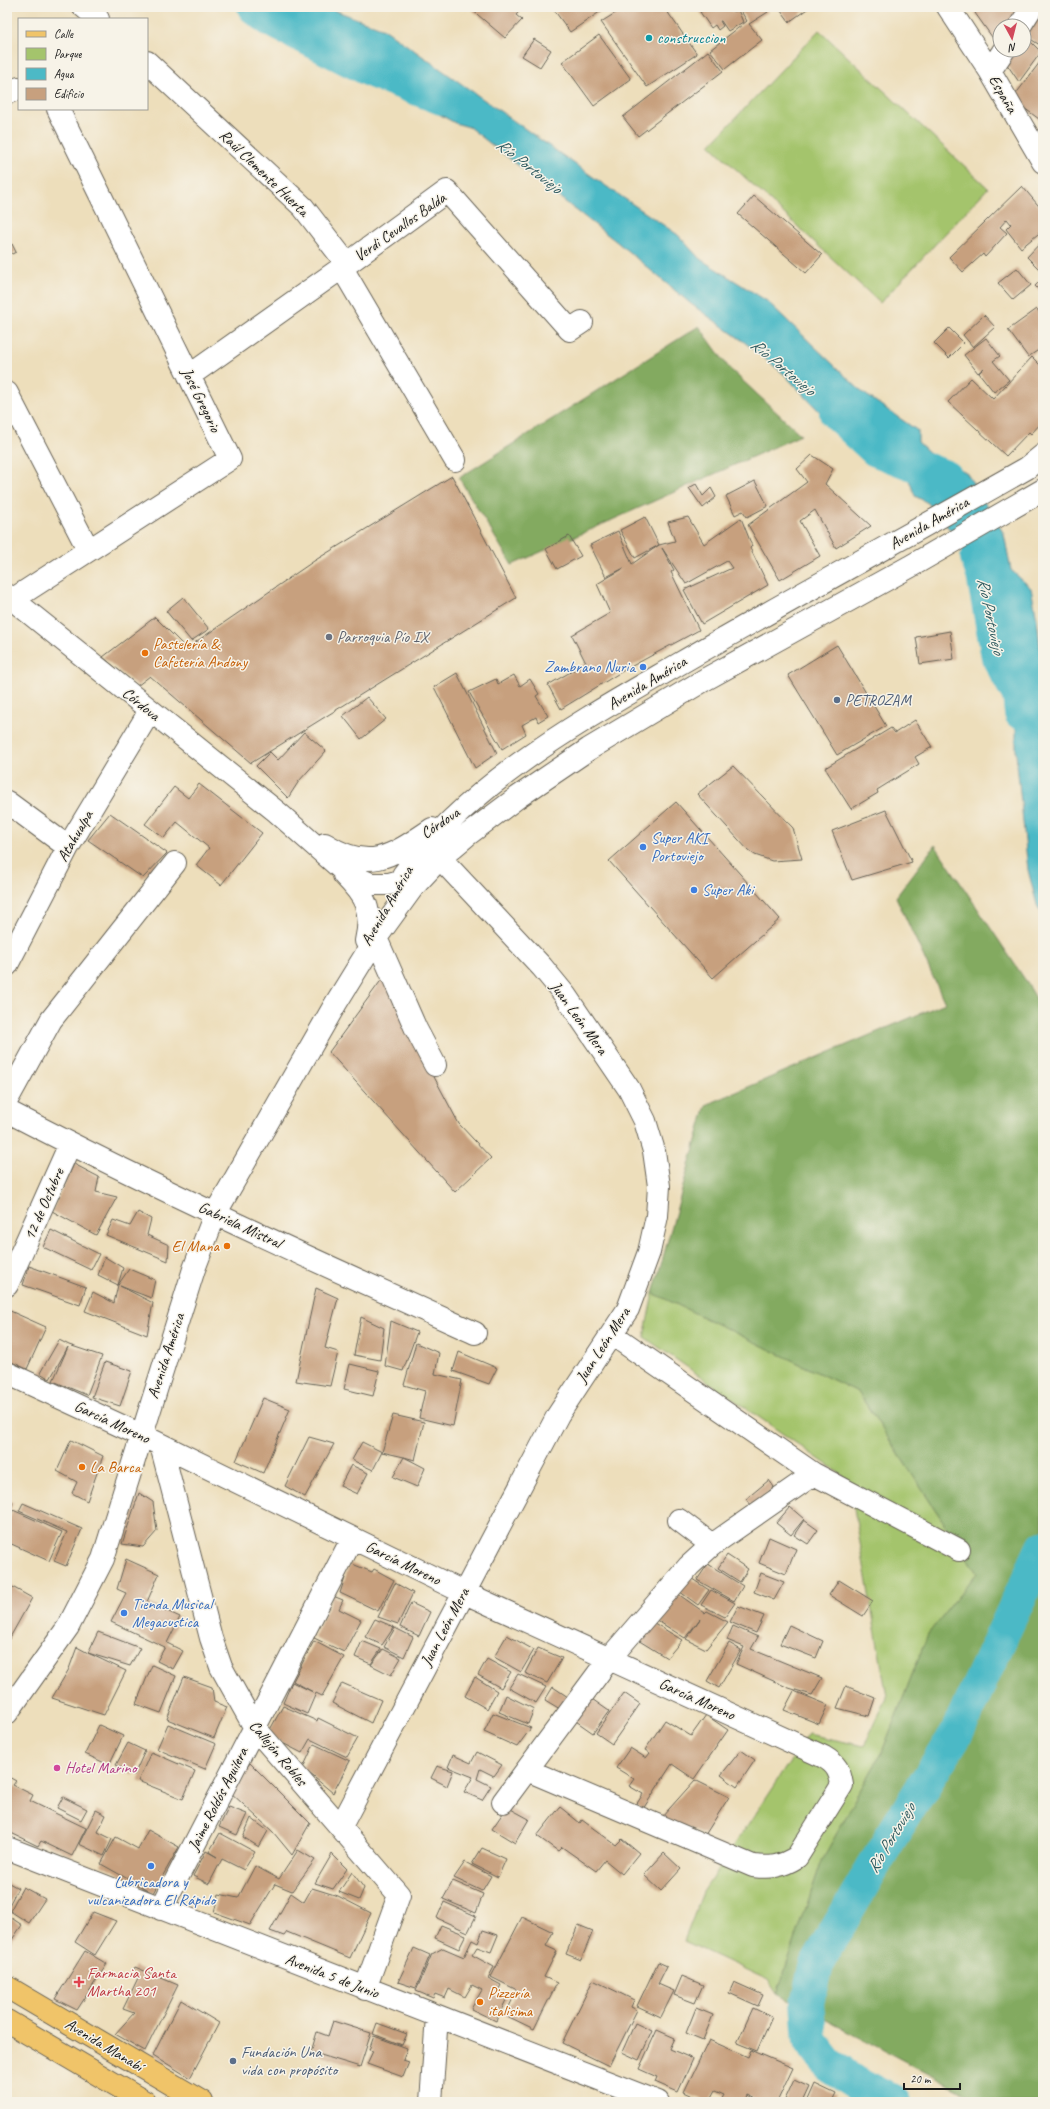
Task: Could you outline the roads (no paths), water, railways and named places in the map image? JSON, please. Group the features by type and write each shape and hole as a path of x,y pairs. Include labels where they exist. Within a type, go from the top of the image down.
{"main road":[{"name":"Avenida Manabí","path":"7,1987 199,2101"},
{"name":"Avenida Manabí","path":"7,2020 145,2102"}],"street":[{"path":"84,7 97,18"},
{"name":"España","path":"948,7 990,71 1043,162"},
{"path":"1025,18 1032,7"},
{"path":"990,71 999,58"},
{"name":"Raúl Clemente Huerta","path":"148,63 303,207 345,266 455,460"},
{"path":"7,93 18,88"},
{"name":"José Gregorio","path":"10,598 230,459 58,110"},
{"name":"Verdi Cevallos Balda","path":"189,376 345,266 447,190 570,330 582,322"},
{"path":"7,393 88,550"},
{"name":"Avenida América","path":"7,1713 68,1627 93,1581 114,1530 141,1435 194,1269 215,1214 371,940 398,882 435,836 476,798 568,731 723,638 899,541 1035,461"},
{"name":"Avenida América","path":"371,940 403,899 440,858 466,836 518,797 589,749 712,675 911,566 1043,490"},
{"name":"Córdova","path":"10,598 277,812 320,852 346,873 362,882 380,885 398,882 440,858"},
{"name":"Atahualpa","path":"7,965 14,930 68,847 150,711"},
{"name":"Córdova","path":"277,812 329,847 355,859 365,860 378,859 391,854 426,833 476,798"},
{"path":"7,802 68,847"},
{"path":"320,852 363,898 369,917 371,940 435,1065"},
{"name":"Juan León Mera","path":"340,1826 558,1415 613,1335 628,1309 649,1252 657,1216 659,1186 657,1168 645,1121 629,1089 565,995 542,967 440,858"},
{"path":"7,1100 51,1020 175,863"},
{"name":"Gabriela Mistral","path":"7,1111 70,1144 215,1214 475,1334"},
{"name":"12 de Octubre","path":"7,1286 70,1144"},
{"path":"613,1335 814,1474 959,1550"},
{"name":"García Moreno","path":"10,1381 141,1435 463,1592 824,1757 834,1763 840,1774 842,1785 797,1858 785,1865 770,1868 753,1866 527,1770"},
{"name":"Callejón Robles","path":"160,1445 211,1638 221,1667 255,1728 399,1895 365,1989"},
{"path":"503,1802 609,1659 689,1566 712,1545 814,1474"},
{"path":"679,1520 712,1545"},
{"name":"Jaime Roldós Aguilera","path":"161,1909 352,1539"},
{"name":"Avenida 5 de Junio","path":"7,1848 365,1989 658,2102"},
{"path":"430,2102 437,2016"}],"water":[{"path":"244,7 326,7 384,29 603,184 678,235 700,259 767,301 862,392 918,431 918,442 933,456 966,472 1004,534 1011,570 1031,588 1037,619 1043,674 1043,916 1037,905 1028,870 1016,754 1016,726 1008,696 1005,656 996,614 979,591 969,553 928,503 915,496 909,480 908,469 896,451 881,445 851,445 784,374 743,341 691,304 617,242 469,127 455,123 437,113 383,68 332,45 318,30 275,29"},
{"path":"1043,1533 1043,1579 1020,1617 1025,1561"}],"waterway":[{"name":"Río Portoviejo","path":"254,7 269,19 374,72 442,98"},
{"name":"Río Portoviejo","path":"836,413 876,450 946,477"},
{"name":"Río Portoviejo","path":"977,557 983,575 998,657 1019,695 1021,713"},
{"name":"Río Portoviejo","path":"894,2102 855,2082 828,2064 810,2041 807,2002 816,1965 884,1848 956,1734 1043,1547"}],"place":[{"name":"construccion","path":"649,38"},
{"name":"Parroquia Pío IX","path":"329,637"},
{"name":"Pastelería & Cafetería Andony","path":"145,653"},
{"name":"Zambrano Nuria","path":"643,667"},
{"name":"PETROZAM","path":"837,700"},
{"name":"Super AKI Portoviejo","path":"643,847"},
{"name":"Super Aki","path":"694,890"},
{"name":"El Mana","path":"227,1246"},
{"name":"La Barca","path":"82,1467"},
{"name":"Tienda Musical Megacustica","path":"124,1613"},
{"name":"Hotel Marino","path":"57,1768"},
{"name":"Lubricadora y vulcanizadora El Rápido","path":"151,1866"},
{"name":"Farmacia Santa Martha 201","path":"79,1982"},
{"name":"Pizzería italisima","path":"480,2002"},
{"name":"Fundación Una vida con propósito","path":"233,2061"}]}
